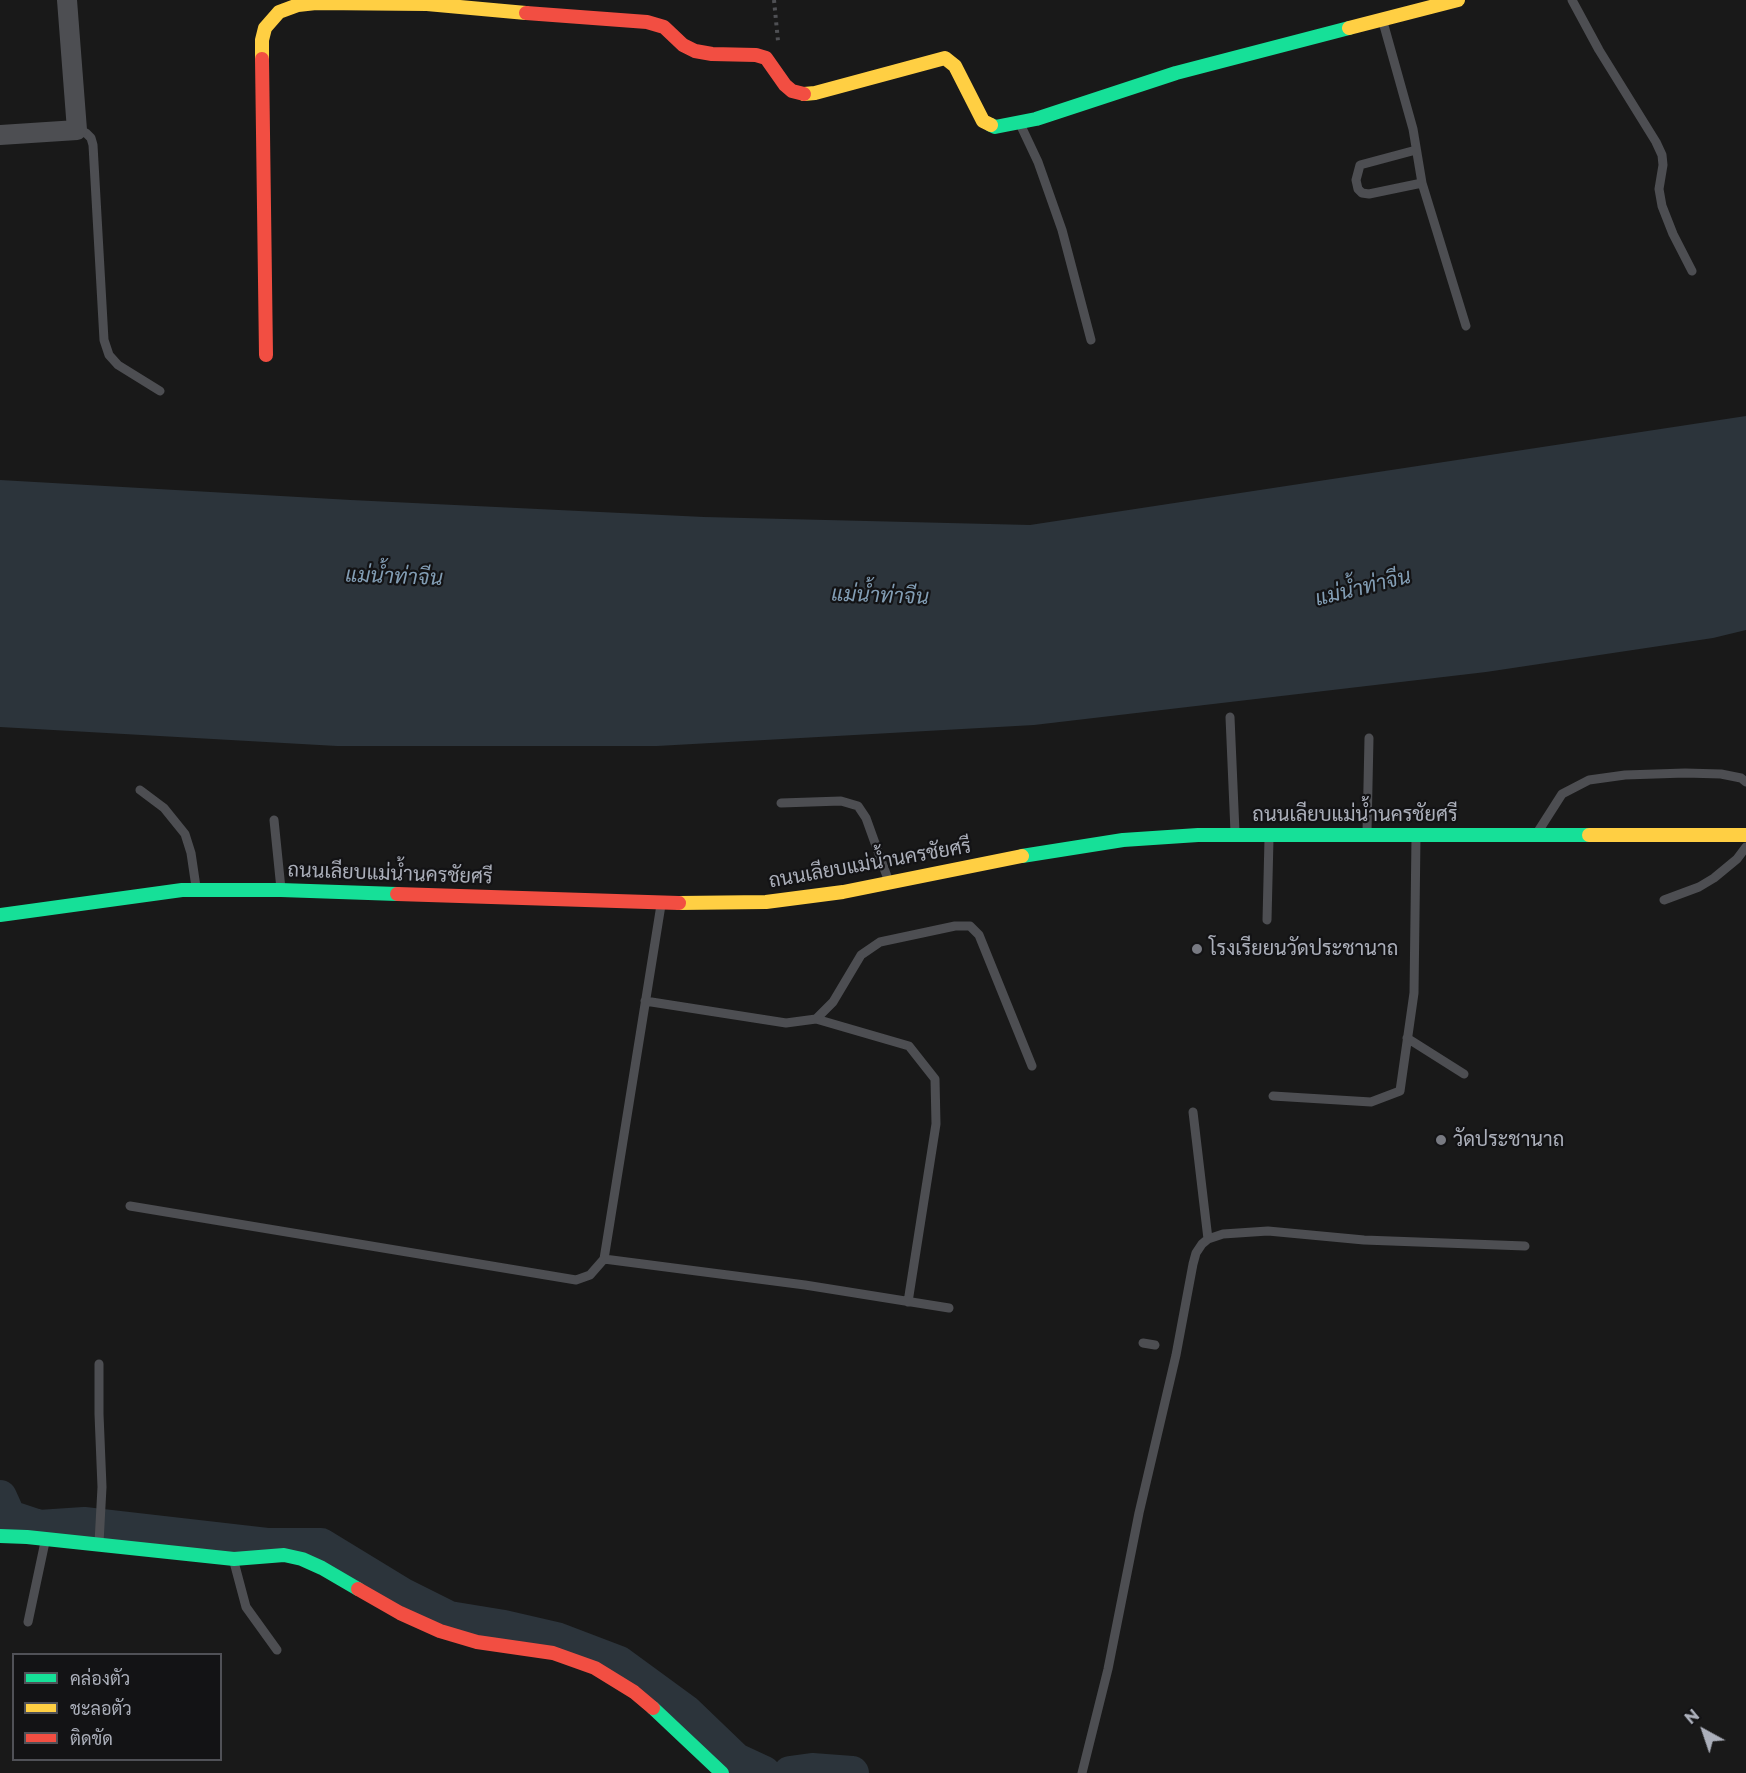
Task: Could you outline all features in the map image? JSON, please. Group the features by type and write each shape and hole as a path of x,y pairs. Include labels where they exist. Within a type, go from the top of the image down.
{"street":[{"path":"0,135 77,130 68,0"},
{"path":"266,355 261,52 265,28 271,19 279,12 298,5 316,3 427,4 554,8 647,22 664,27 683,45 695,51 766,58 785,85 801,94 815,93 945,58 955,66 983,121 995,127 1020,123 1170,75 1458,0"},
{"name":"ถนนเลียบแม่น้ำนครชัยศรี","path":"0,915 122,897 196,890 281,890 661,903 766,902 843,892 1057,849 1134,839 1198,835 1746,835"},
{"path":"0,1536 99,1539 234,1559 284,1554 302,1559 400,1613 440,1631 477,1642 553,1653 595,1668 634,1692 671,1723 722,1773"}],"lane":[{"path":"1572,0 1662,155 1663,165 1659,189 1662,206 1692,271"},
{"path":"1382,20 1413,129 1422,183 1466,326"},
{"path":"1020,123 1038,162 1062,230 1090,340"},
{"path":"77,130 86,133 91,138 93,146 104,340 109,355 118,365 160,391"},
{"path":"1416,150 1360,165 1356,180 1358,189 1362,193 1369,194 1422,183"},
{"path":"1230,717 1235,834"},
{"path":"1367,834 1369,738"},
{"path":"1536,835 1562,794 1589,780 1625,775 1685,773 1720,774 1740,778 1746,782"},
{"path":"140,790 164,808 184,834 191,853 196,890"},
{"path":"781,803 841,801 858,806 866,818 890,883"},
{"path":"274,820 281,890"},
{"path":"1267,920 1269,834"},
{"path":"1273,1096 1371,1102 1400,1091 1414,993 1416,835"},
{"path":"1664,900 1699,887 1714,878 1737,860 1746,847"},
{"path":"130,1206 576,1280 590,1275 604,1259 661,903"},
{"path":"816,1019 833,1002 861,955 880,942 955,926 970,926 979,935 1032,1066"},
{"path":"645,1001 786,1023 816,1019 909,1046 935,1079 936,1124 909,1302"},
{"path":"1407,1038 1464,1074"},
{"path":"1193,1112 1208,1239"},
{"path":"1082,1773 1108,1669 1139,1513 1176,1354 1196,1253 1208,1239 1223,1234 1268,1231 1364,1240 1525,1246"},
{"path":"604,1259 806,1285 949,1308"},
{"path":"1143,1343 1155,1345"},
{"path":"99,1364 102,1497 99,1539"},
{"path":"28,1622 46,1539"},
{"path":"234,1559 246,1607 277,1650"}],"water":[{"name":"แม่น้ำท่าจีน","path":"1746,416 1746,630 1713,638 1486,672 1034,725 657,746 337,746 0,727 0,480 704,517 1030,525"}],"waterway":[{"path":"0,1497 9,1517 39,1527 84,1524 267,1545 321,1545 403,1595 449,1618 556,1639 619,1663 686,1712 736,1760 764,1773"},
{"path":"790,1773 812,1770 852,1773"}],"traffic: fast":[{"path":"991,125 995,127 1036,119 1176,73 1349,28"},
{"path":"1022,856 1123,840 1198,835 1589,835"},
{"path":"0,915 182,890 281,890 397,894"},
{"path":"0,1536 234,1559 284,1555 302,1559 322,1568 358,1589"},
{"path":"653,1708 722,1773"}],"traffic: slow":[{"path":"1349,28 1458,0"},
{"path":"262,59 262,40 265,28 279,12 298,5 316,3 427,4 526,13"},
{"path":"804,94 945,58 955,66 983,121 991,125"},
{"path":"1589,835 1746,835"},
{"path":"679,903 766,902 843,892 1022,856"}],"traffic: jam":[{"path":"526,13 647,22 664,27 683,45 695,51 712,54 756,55 766,58 785,85 792,91 804,94"},
{"path":"262,59 266,355"},
{"path":"397,894 679,903"},
{"path":"358,1589 400,1613 440,1631 477,1642 553,1653 595,1668 634,1692 653,1708"}],"place":[{"name":"โรงเรียยนวัดประชานาถ","path":"1197,949"},
{"name":"วัดประชานาถ","path":"1441,1140"}]}
